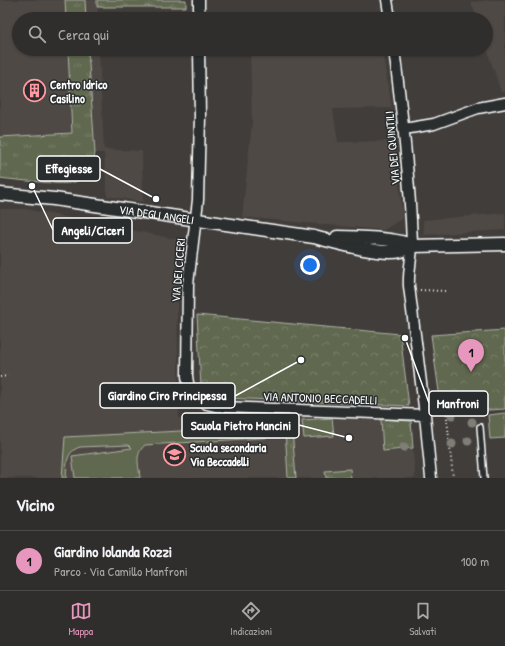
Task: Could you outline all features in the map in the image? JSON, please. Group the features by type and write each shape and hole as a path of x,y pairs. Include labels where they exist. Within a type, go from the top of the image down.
{"street":[{"path":"199,0 199,12"},
{"path":"387,0 389,12"},
{"name":"VIA DEI CICERI","path":"192,396 188,386 187,376 187,305 189,270 196,220 200,116 199,56"},
{"name":"VIA DEI QUINTILI","path":"395,56 404,129 412,246 409,269 409,286 425,415 431,478"},
{"path":"404,129 434,124 478,108 505,103"},
{"name":"VIA DEGLI ANGELI","path":"0,194 65,200 314,237 341,237 396,241 408,243 412,246 505,244"},
{"name":"VIA ANTONIO BECCADELLI","path":"192,396 205,404 223,408 425,415"}],"lane":[{"path":"480,427 484,478"}],"path":[{"path":"420,290 445,291"},
{"path":"0,377 8,376"},
{"path":"445,398 453,478"}],"shaded area":[{"name":"Centro Idrico Casilino","path":"0,0 97,0 98,12 12,12 12,56 99,56 104,149 142,151 143,202 107,196 104,153 95,153 94,163 90,171 85,177 77,182 60,184 0,178"},
{"path":"505,0 505,92 501,92 489,56 493,56 493,12 475,12 471,2"},
{"path":"250,56 383,56 392,108 333,109 338,142 394,141 403,218 384,230 242,217 252,122"},
{"path":"0,209 26,209 176,239 179,418 284,416 411,421 415,478 0,478"},
{"path":"505,213 505,230 424,235 423,220"}],"green space":[{"path":"65,0 85,0 86,12 66,12"},
{"path":"97,0 186,0 186,7 97,7"},
{"path":"68,56 88,56 95,153 88,172 83,178 77,181 61,184 0,178 0,137 72,133"},
{"path":"197,315 400,334 409,406 225,398 207,395 201,387"},
{"path":"505,330 505,409 442,413 431,335"},
{"path":"505,413 505,438 490,439 488,415"},
{"path":"332,418 334,436 304,438 302,420"},
{"path":"381,419 411,421 413,448 383,451"},
{"path":"278,426 278,437 145,445 138,456 140,478 75,478 72,456 132,448 129,445 80,447 75,449 69,455 66,478 62,478 65,437"},
{"path":"285,429 292,430 296,478 288,478"},
{"path":"350,469 351,478 326,478 325,471"}],"place":[{"name":"Centro Idrico Casilino","path":"35,91"},
{"name":"Angeli/Ciceri","path":"32,186"},
{"name":"Effegiesse","path":"156,199"},
{"name":"Manfroni","path":"405,338"},
{"name":"Giardino Ciro Principessa","path":"301,360"},
{"name":"Giardino Iolanda Rozzi","path":"471,372"},
{"name":"Scuola Pietro Mancini","path":"349,438"},
{"name":"Scuola secondaria Via Beccadelli","path":"174,454"}]}
